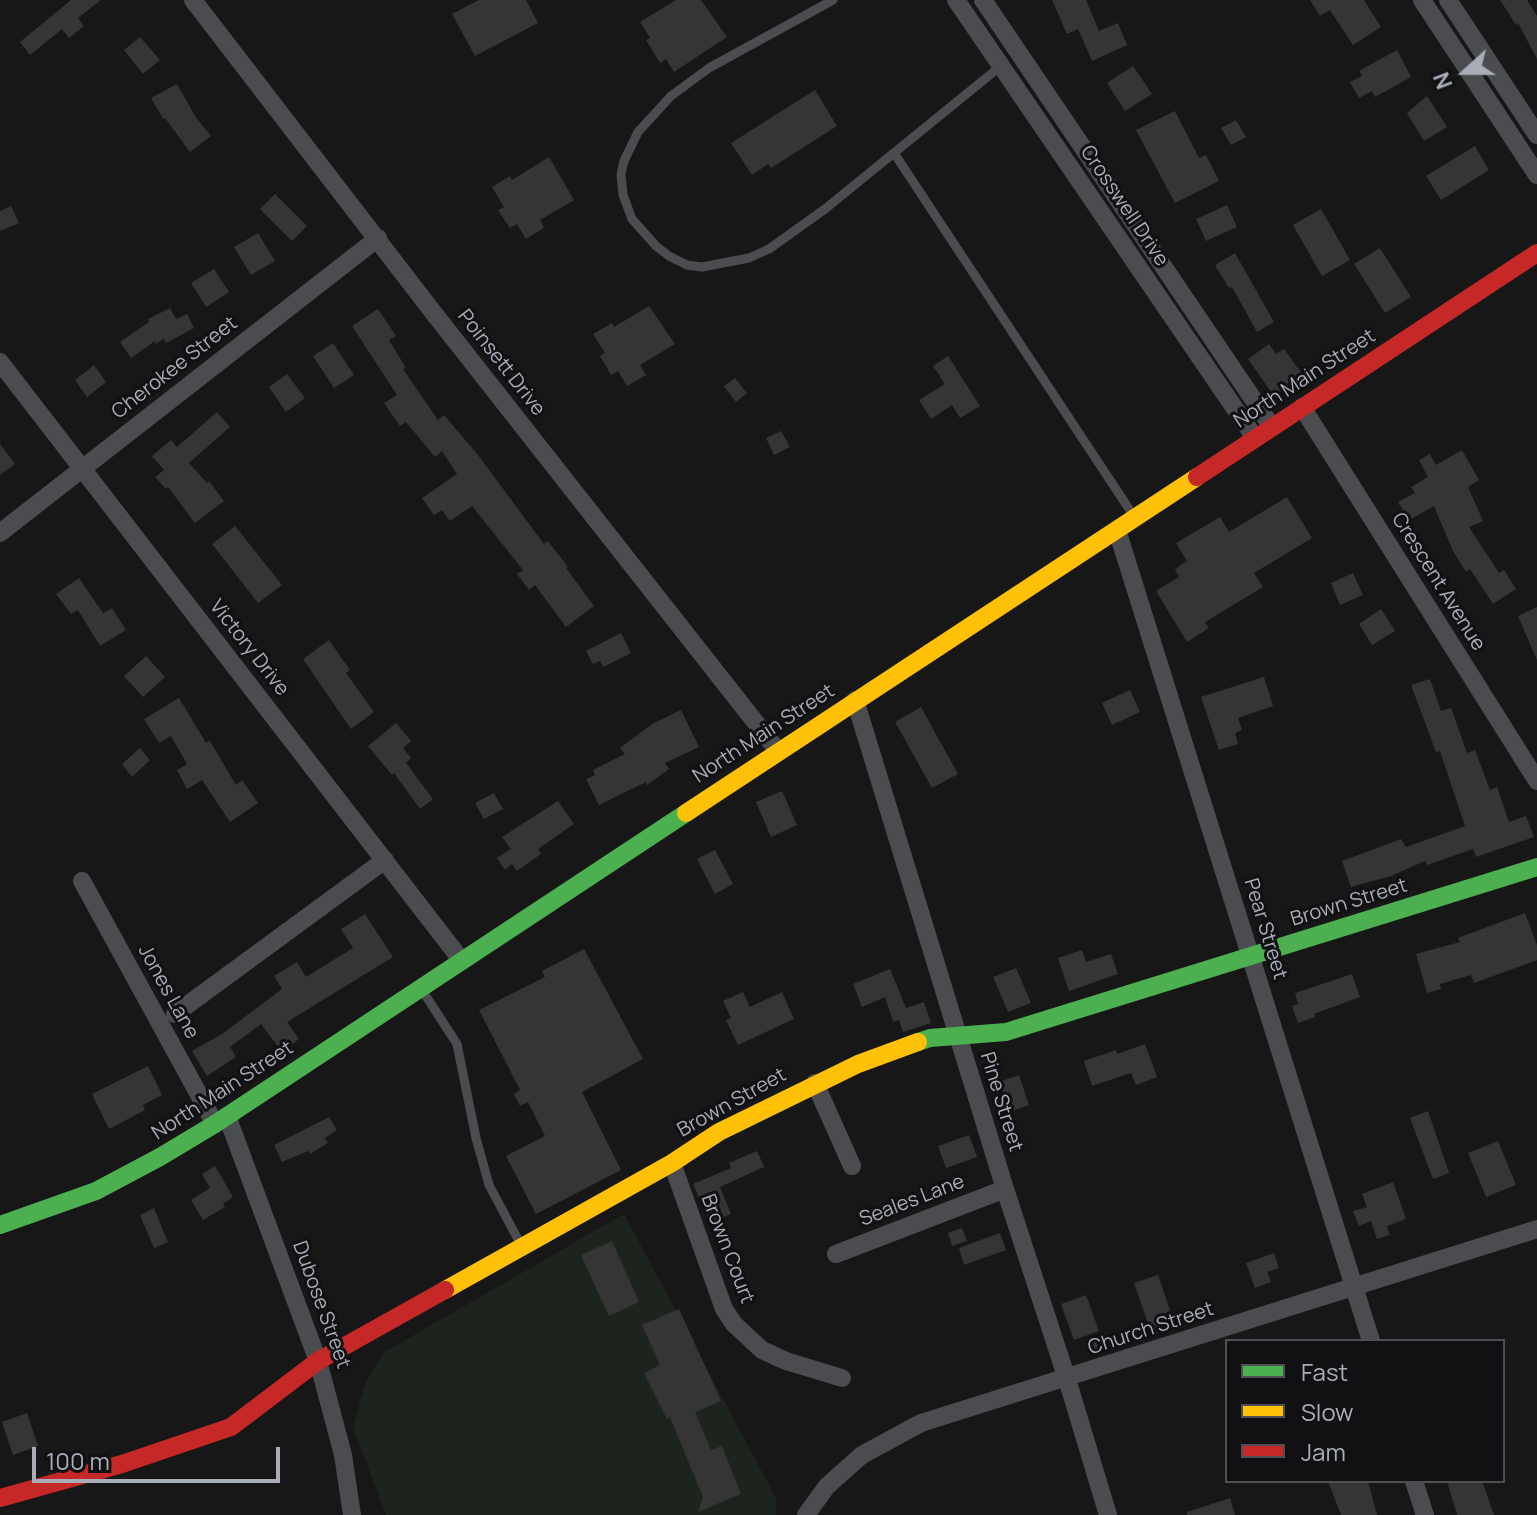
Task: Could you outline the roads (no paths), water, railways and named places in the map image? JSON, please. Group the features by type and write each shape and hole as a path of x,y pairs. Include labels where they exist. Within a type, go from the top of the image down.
{"main road":[{"name":"North Main Street","path":"0,1225 96,1191 221,1120 1537,253"},
{"name":"Brown Street","path":"0,1498 136,1460 221,1431 243,1420 318,1361 672,1163 719,1132 858,1064 930,1038 1006,1032 1537,867"}],"street":[{"name":"Poinsett Drive","path":"193,0 778,751"},
{"name":"Crosswell Drive","path":"956,0 1255,438"},
{"name":"Crosswell Drive","path":"983,0 1272,427"},
{"path":"1422,0 1537,175"},
{"path":"1448,0 1537,135"},
{"name":"Cherokee Street","path":"0,533 378,238"},
{"name":"Victory Drive","path":"0,362 462,961"},
{"name":"Crescent Avenue","path":"1302,407 1537,781"},
{"name":"Pear Street","path":"1117,530 1370,1339"},
{"name":"Pine Street","path":"855,700 1108,1515"},
{"path":"175,1014 385,860"},
{"name":"Jones Lane","path":"82,881 221,1120"},
{"path":"815,1083 852,1166"},
{"name":"Dubose Street","path":"221,1120 318,1361 336,1425 352,1515"},
{"name":"Brown Court","path":"672,1163 724,1309 734,1324 762,1350 786,1361 842,1378"},
{"name":"Seales Lane","path":"836,1254 1005,1189"},
{"name":"Church Street","path":"806,1515 827,1486 862,1455 921,1423 1537,1229"},
{"path":"1415,1483 1425,1515"}],"lane":[{"path":"833,0 709,68 671,96 638,132 629,147 621,174 625,205 644,234 669,256 687,265 728,264 749,258 788,237 1002,65"},
{"path":"894,153 1135,518"},
{"path":"421,988 457,1044 489,1185 522,1248"}]}
